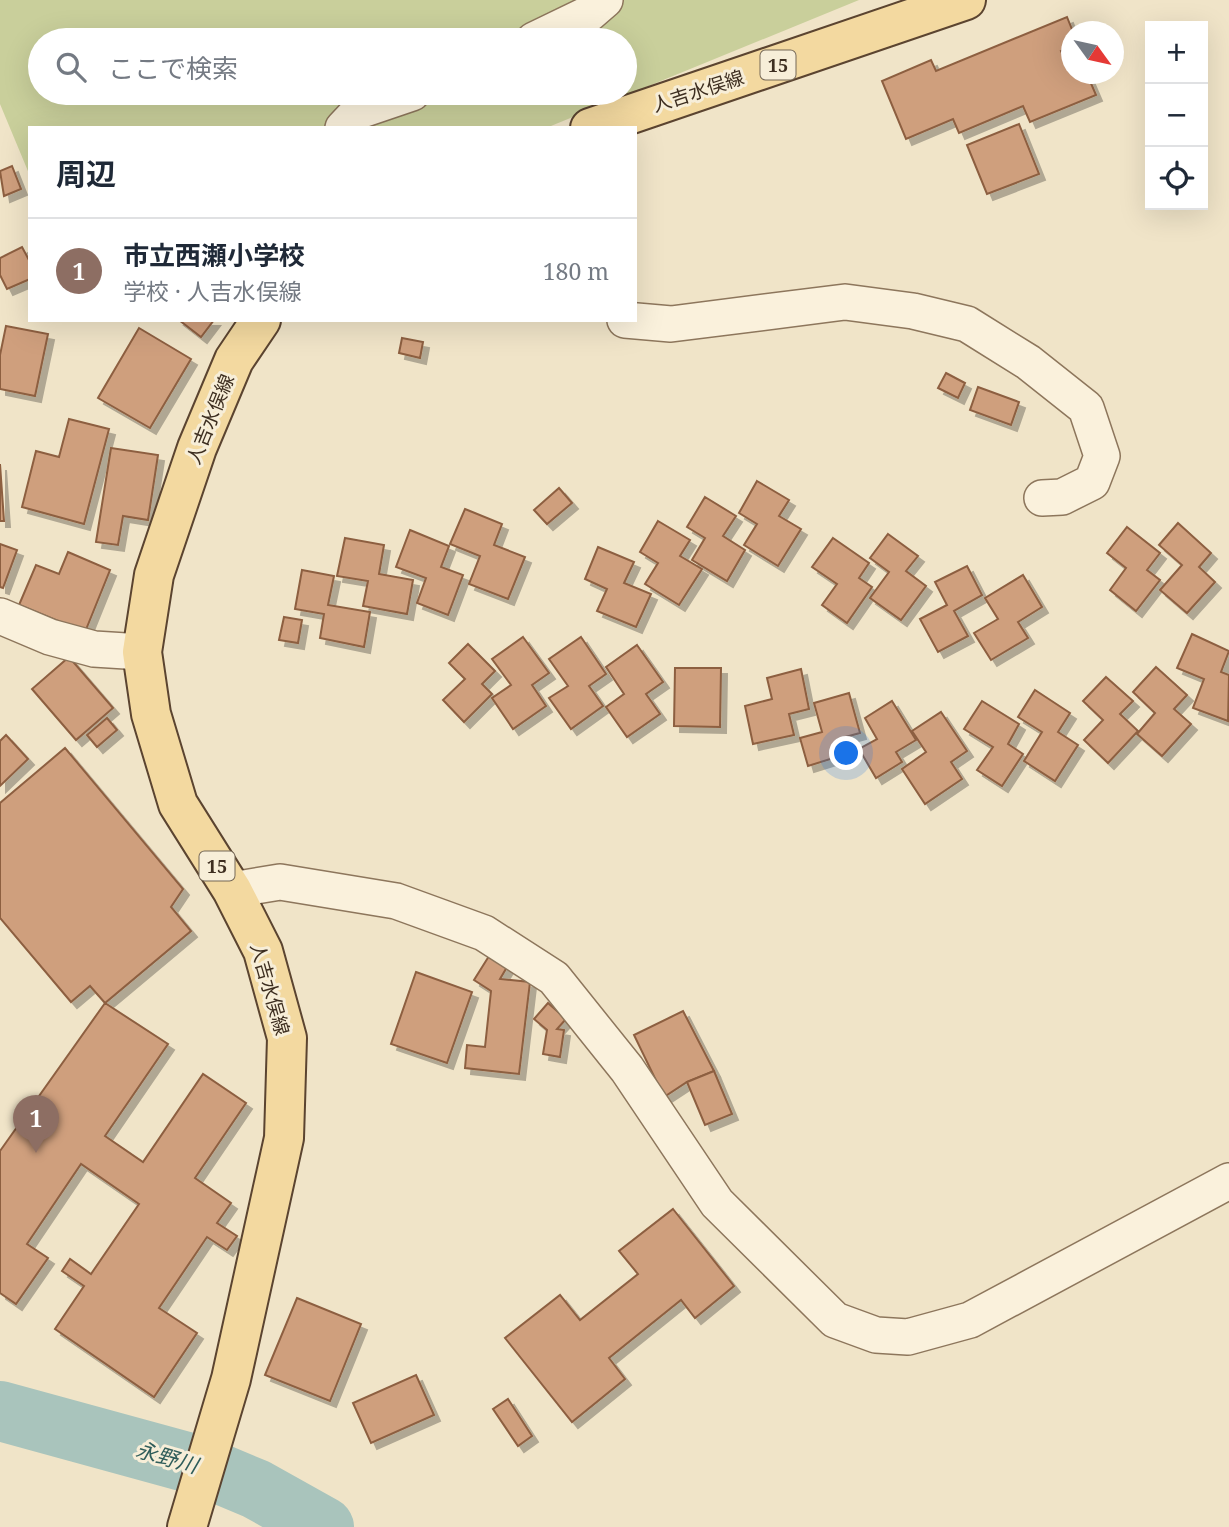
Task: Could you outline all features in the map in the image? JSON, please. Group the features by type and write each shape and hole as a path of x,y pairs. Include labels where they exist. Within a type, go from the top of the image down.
{"main road":[{"name":"人吉水俣線","path":"596,126 966,0"},
{"name":"人吉水俣線","path":"187,1527 231,1379 284,1139 287,1038 262,951 232,890 178,804 151,714 142,652 154,575 197,448 234,360 260,322"}],"street":[{"path":"559,28 590,13 605,0"},
{"path":"345,126 359,111 377,105"},
{"path":"637,321 671,324 845,302 913,311 967,324 1028,362 1086,408 1102,456 1092,482 1062,497 1042,498"},
{"path":"0,616 50,637 94,649 142,652"},
{"path":"232,890 281,881 396,901 484,933 554,978 627,1069 717,1203 835,1320 876,1335 908,1337 970,1320 1229,1181"}],"green space":[{"path":"0,0 859,0 637,91 637,28 28,28 28,105 602,105 551,126 28,126 28,171 0,104"}],"building":[{"path":"1067,17 1069,21 1061,21 1061,84 1091,84 1096,95 1030,122 1023,106 959,133 953,119 906,139 882,81 931,60 936,71"},
{"path":"1019,124 1039,174 987,194 967,145"},
{"path":"12,166 21,189 4,196 0,171"},
{"path":"22,247 28,258 28,280 7,289 0,275 0,258"},
{"path":"182,322 212,322 201,337"},
{"path":"6,326 48,334 35,396 0,389 0,355"},
{"path":"139,328 191,359 150,428 98,398"},
{"path":"402,338 423,342 420,358 399,353"},
{"path":"946,373 965,383 958,398 938,388"},
{"path":"978,387 1019,402 1011,425 970,410"},
{"path":"69,419 109,429 84,524 22,507 36,451 59,457"},
{"path":"111,448 158,455 148,520 123,516 118,545 96,542"},
{"path":"0,464 4,521 0,521"},
{"path":"757,481 789,500 779,516 801,529 778,566 744,545 757,524 739,513"},
{"path":"559,488 572,503 547,524 534,510"},
{"path":"705,497 736,516 723,536 745,550 727,581 692,560 705,538 687,527"},
{"path":"465,509 502,524 494,545 525,557 508,599 469,584 480,556 450,544"},
{"path":"658,521 690,540 680,556 702,569 679,605 645,584 658,563 640,552"},
{"path":"1178,523 1211,553 1199,567 1215,582 1187,613 1160,590 1182,565 1159,545"},
{"path":"1127,527 1160,553 1147,570 1160,580 1136,611 1110,590 1126,568 1107,553"},
{"path":"410,530 449,546 441,567 463,575 448,615 417,603 426,578 396,567"},
{"path":"888,534 918,556 906,571 926,586 901,620 870,598 889,572 870,558"},
{"path":"345,538 384,545 379,574 413,580 407,614 363,606 368,581 337,576"},
{"path":"833,538 869,563 859,578 872,587 847,623 822,605 837,584 812,567"},
{"path":"0,544 17,550 3,588 0,587"},
{"path":"598,547 634,562 624,583 651,594 636,627 597,611 607,589 585,579"},
{"path":"68,552 110,570 85,632 19,605 36,565 59,574"},
{"path":"967,566 982,595 954,611 968,636 938,652 920,619 947,605 935,582"},
{"path":"302,570 334,576 328,605 370,612 364,647 320,638 324,614 295,609"},
{"path":"1023,575 1042,607 1018,622 1028,638 991,660 974,633 998,619 985,598"},
{"path":"284,617 302,620 298,643 279,640"},
{"path":"1192,634 1229,651 1221,672 1229,675 1228,721 1193,708 1204,679 1177,668"},
{"path":"523,637 549,673 532,685 546,706 513,729 492,698 511,685 492,659"},
{"path":"581,637 606,674 589,686 603,706 571,729 549,698 568,686 549,659"},
{"path":"468,644 495,671 482,684 492,694 464,722 443,700 465,679 449,663"},
{"path":"637,645 663,682 646,694 660,714 627,737 606,707 624,694 606,667"},
{"path":"69,657 113,708 76,740 32,689"},
{"path":"1156,667 1187,695 1174,709 1191,724 1162,756 1137,734 1155,713 1133,692"},
{"path":"675,668 721,668 720,727 674,726"},
{"path":"801,669 809,709 789,714 794,735 753,744 745,706 772,699 767,678"},
{"path":"1106,677 1133,701 1120,714 1138,731 1108,763 1084,740 1103,720 1083,701"},
{"path":"1035,690 1070,713 1058,732 1078,745 1055,781 1024,761 1042,732 1018,717"},
{"path":"849,693 860,733 838,739 843,755 808,766 800,738 822,732 814,703"},
{"path":"892,701 916,740 896,752 902,762 876,778 859,749 877,739 865,718"},
{"path":"982,701 1019,724 1008,744 1023,754 1002,786 977,770 993,747 964,729"},
{"path":"941,712 967,751 951,762 962,779 925,804 902,769 926,752 912,731"},
{"path":"107,718 117,730 97,747 87,735"},
{"path":"6,735 28,759 0,786 0,741"},
{"path":"65,748 183,889 171,907 191,931 105,1003 90,986 71,1002 0,918 0,803"},
{"path":"489,956 507,967 500,979 530,982 519,1074 465,1068 467,1045 485,1047 491,991 474,980"},
{"path":"416,972 472,992 447,1063 391,1044"},
{"path":"105,1003 168,1044 105,1136 143,1162 203,1074 246,1103 195,1178 231,1203 217,1223 237,1236 227,1250 207,1237 159,1308 197,1333 154,1397 55,1329 84,1286 62,1271 70,1259 91,1274 139,1204 81,1164 27,1244 48,1258 16,1304 0,1293 0,1151"},
{"path":"548,1003 566,1019 557,1029 564,1030 560,1057 543,1054 547,1030 534,1019"},
{"path":"683,1011 714,1071 687,1082 664,1097 634,1035"},
{"path":"714,1071 732,1114 705,1125 687,1082"},
{"path":"673,1209 734,1286 695,1318 681,1300 609,1358 625,1379 572,1422 505,1338 560,1295 580,1320 638,1274 619,1251"},
{"path":"297,1298 361,1324 330,1401 265,1375"},
{"path":"416,1375 434,1415 371,1443 353,1403"},
{"path":"508,1399 532,1436 518,1446 493,1409"}],"waterway":[{"name":"永野川","path":"0,1411 201,1466 256,1489 324,1527"}],"place":[{"name":"市立西瀬小学校","path":"36,1153"}]}
